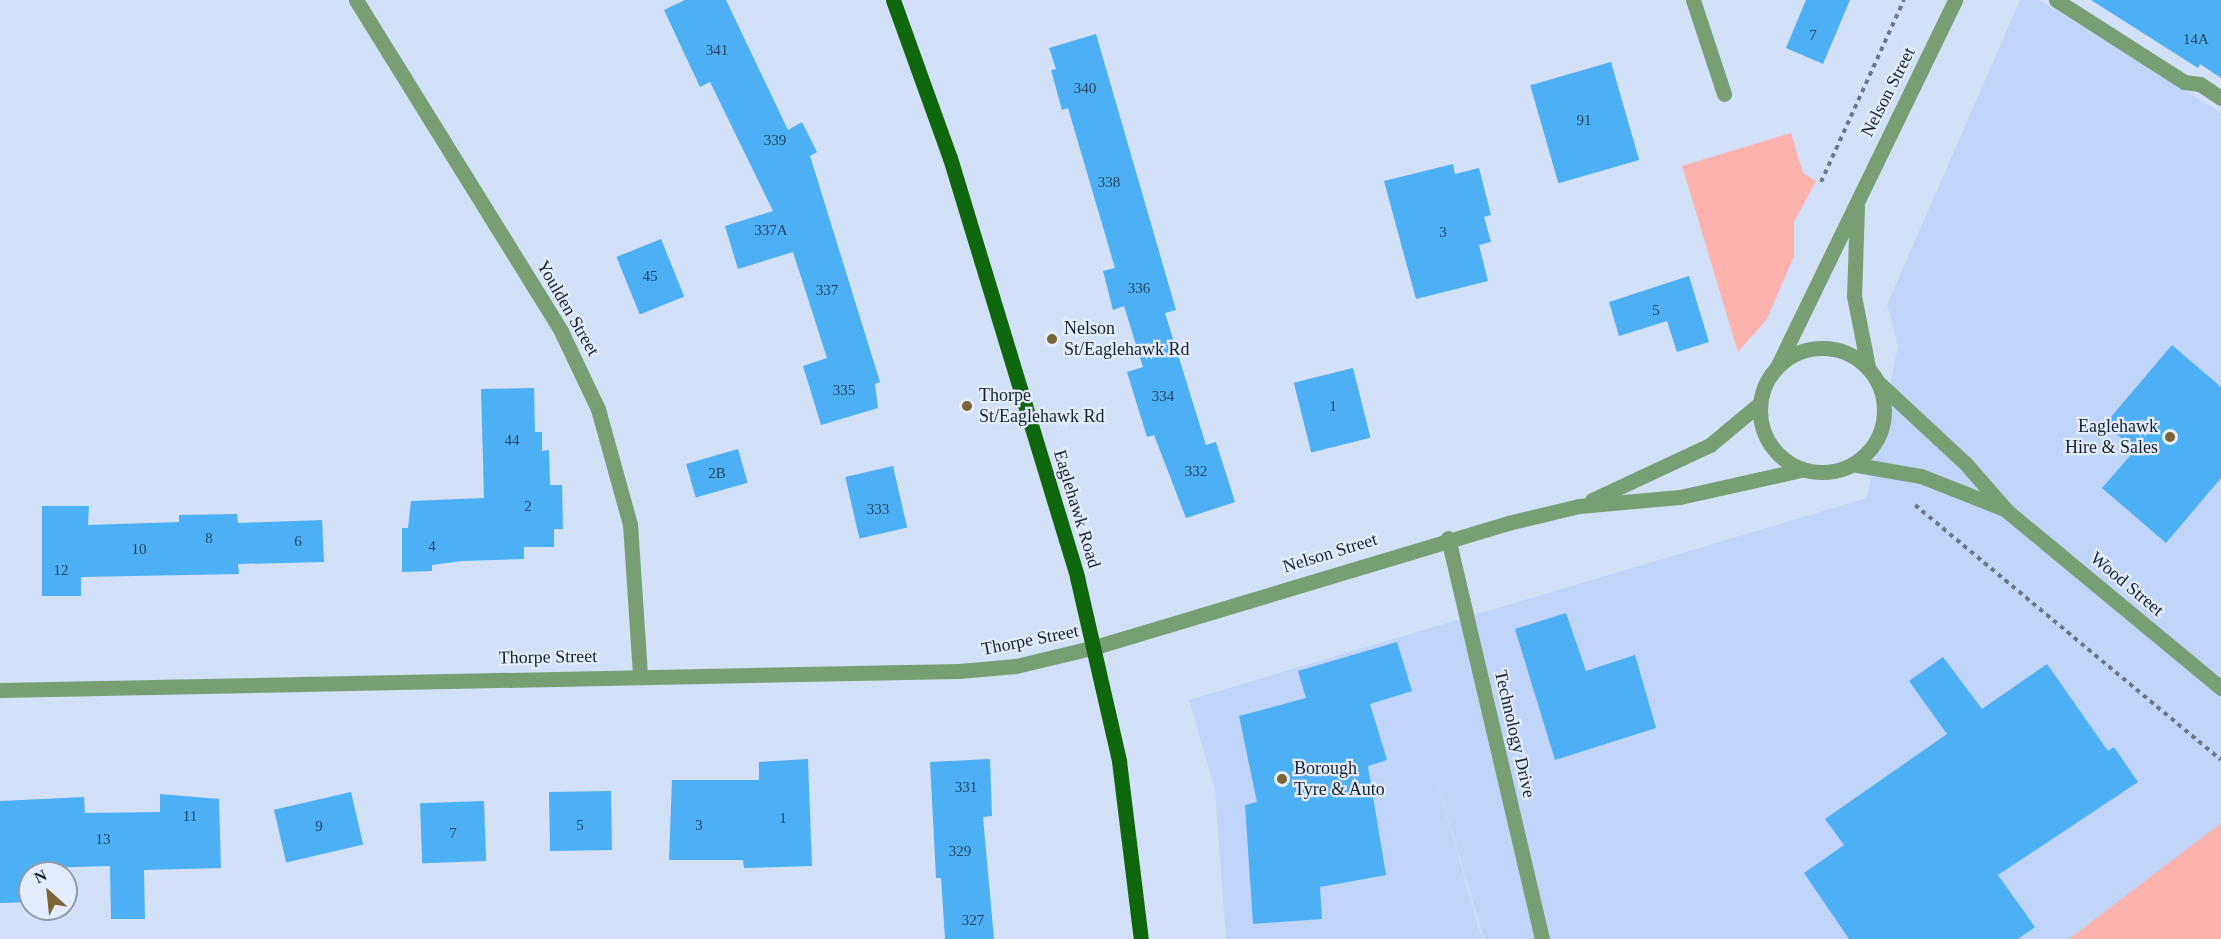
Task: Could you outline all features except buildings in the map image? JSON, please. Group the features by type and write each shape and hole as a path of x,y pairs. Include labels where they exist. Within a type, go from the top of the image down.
{"main road":[{"name":"Eaglehawk Road","path":"893,0 950,158 1065,535 1095,647 1119,761 1141,939"}],"street":[{"name":"Youlden Street","path":"356,0 561,331 598,409 630,524 640,674"},
{"path":"1693,0 1724,94"},
{"name":"Nelson Street","path":"1777,367 1834,243 1858,204 1886,137 1955,0"},
{"path":"2056,0 2184,82 2200,84 2221,98"},
{"name":"Nelson Street","path":"1858,204 1854,296 1868,367"},
{"path":"1833,348 1868,367 1880,384 1884,424 1876,444 1857,465 1822,473 1801,470 1769,445 1761,425 1759,404 1777,367 1793,355 1833,348"},
{"name":"Wood Street","path":"1880,384 1966,464 2007,511 2221,688"},
{"name":"Nelson Street","path":"1579,506 1710,445 1759,404"},
{"name":"Wood Street","path":"1857,465 1921,476 2007,511"},
{"name":"Nelson Street","path":"1095,647 1448,538 1579,506 1680,497 1801,470"},
{"name":"Technology Drive","path":"1448,538 1542,939"},
{"name":"Thorpe Street","path":"0,690 640,674 991,669 1095,647"}],"path":[{"path":"1821,182 1904,0"},
{"path":"1908,500 2221,760"}],"shaded area":[{"path":"2020,0 2039,0 2221,113 2221,939 1484,939 1434,771 1482,939 1226,939 1215,790 1189,700 1867,498 1898,346 1887,305"},
{"path":"1791,133 1803,173 1816,181 1794,222 1794,256 1767,319 1738,352 1682,166"},
{"path":"2221,823 2221,939 2069,939"}],"place":[{"name":"Nelson St/Eaglehawk Rd","path":"1052,339"},
{"name":"Thorpe St/Eaglehawk Rd","path":"967,406"},
{"name":"Eaglehawk Hire & Sales","path":"2170,437"},
{"name":"Borough Tyre & Auto","path":"1282,779"}]}
